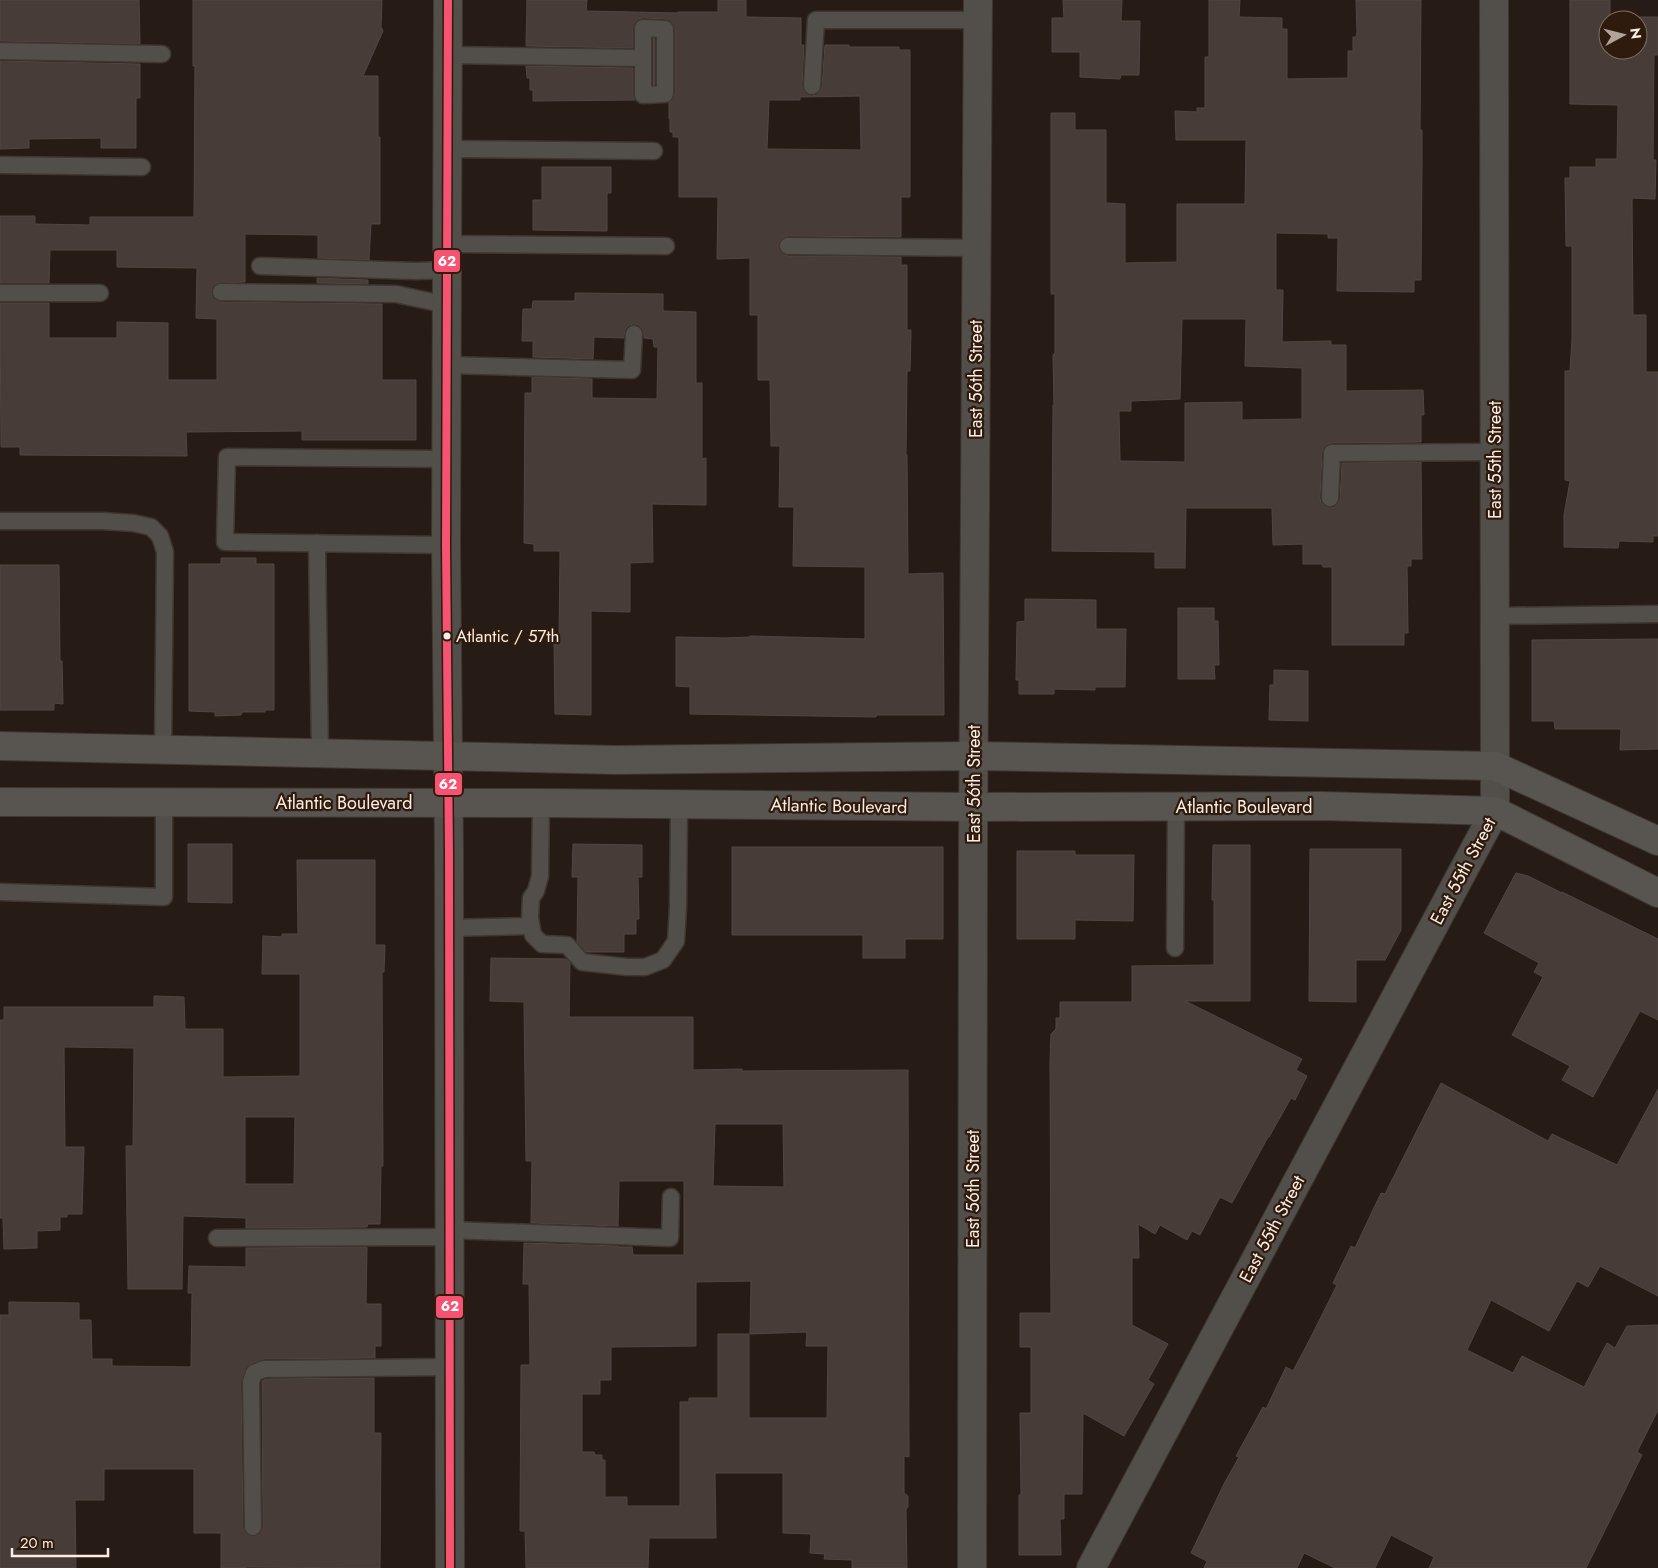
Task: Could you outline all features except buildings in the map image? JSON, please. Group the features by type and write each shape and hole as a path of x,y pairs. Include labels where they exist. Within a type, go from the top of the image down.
{"main road":[{"path":"0,746 616,760 974,756 1495,766 1658,841"},
{"name":"Atlantic Boulevard","path":"0,802 540,803 974,808 1322,806 1495,811 1658,893"}],"street":[{"path":"448,0 446,545 449,803 450,1568"},
{"name":"East 55th Street","path":"1091,1568 1495,811 1494,0"},
{"name":"East 56th Street","path":"972,1568 978,10"}],"lane":[{"path":"812,86 816,20 978,10"},
{"path":"0,51 162,54"},
{"path":"448,55 643,58"},
{"path":"447,150 654,150"},
{"path":"0,165 142,167"},
{"path":"260,266 415,271 447,257 666,246"},
{"path":"788,246 977,248"},
{"path":"0,292 100,293"},
{"path":"221,292 396,294 446,305"},
{"path":"446,365 632,370 634,334"},
{"path":"1330,498 1332,453 1495,452"},
{"path":"446,460 227,457 225,542 446,545"},
{"path":"0,521 102,521 151,527 160,536 165,552 163,751"},
{"path":"317,543 320,754"},
{"path":"1495,616 1658,614"},
{"path":"0,892 164,897 164,802"},
{"path":"540,803 540,876 536,891 531,898 532,935 542,944 567,946 582,962 620,967 645,967 663,960 676,941 679,804"},
{"path":"1175,948 1176,807"},
{"path":"449,928 531,926"},
{"path":"217,1238 449,1233 670,1238 671,1198"},
{"path":"252,1527 251,1382 254,1373 264,1370 449,1367"}],"transit line":[{"name":"62","path":"448,0 446,545 449,854 450,1568"}],"place":[{"name":"Atlantic / 57th","path":"447,636"}]}
